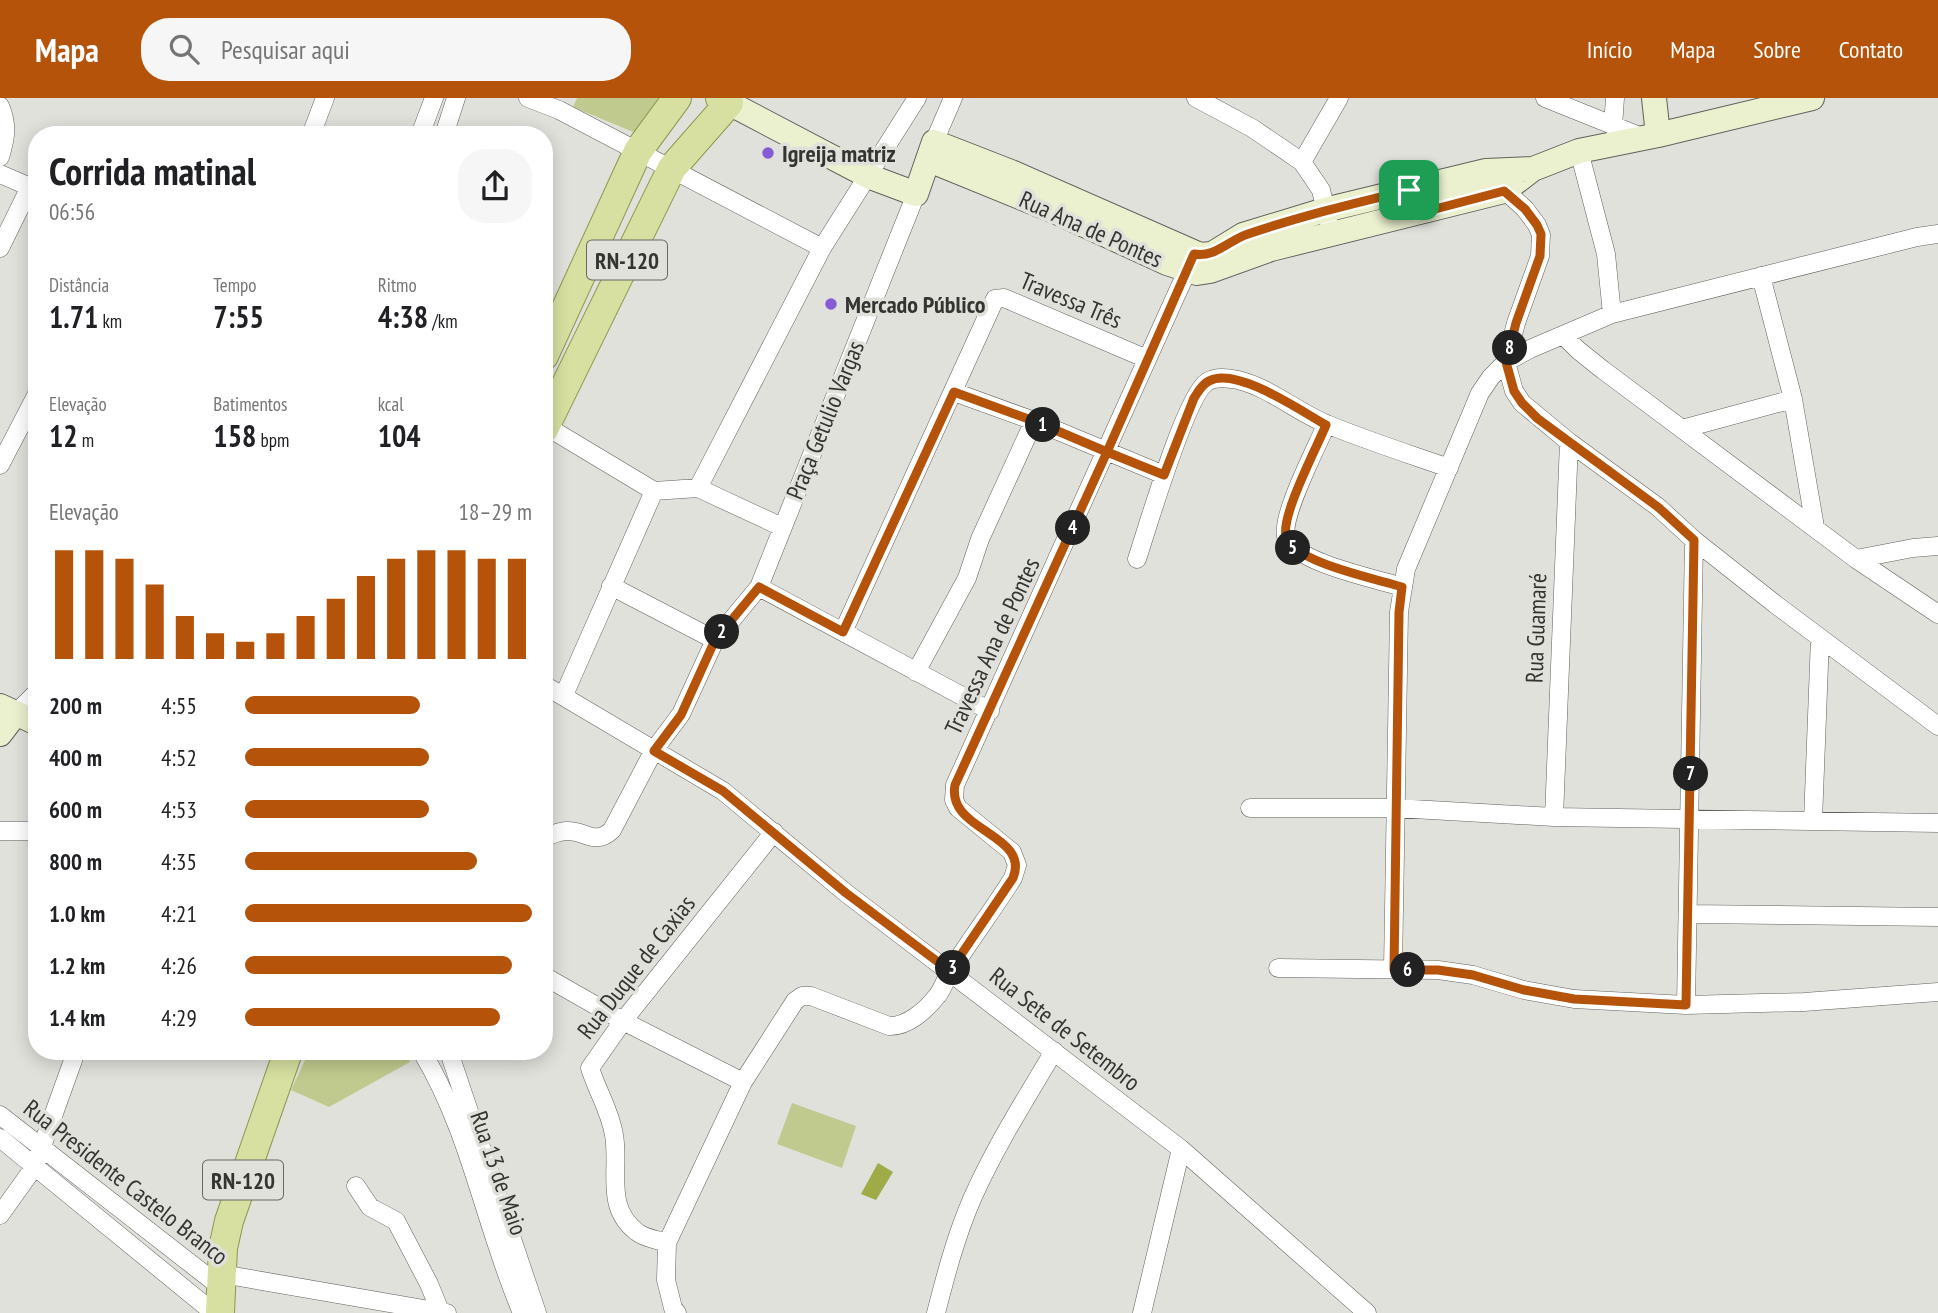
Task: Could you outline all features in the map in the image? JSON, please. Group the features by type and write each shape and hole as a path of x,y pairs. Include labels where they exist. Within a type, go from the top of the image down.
{"main road":[{"name":"RN-120","path":"553,336 638,151 677,98"},
{"path":"1651,137 1654,98"},
{"name":"Rua Ana de Pontes","path":"931,151 1011,172 1210,271 1271,249 1504,191 1533,169 1579,151 1651,137 1812,98"},
{"name":"RN-120","path":"553,411 672,169 725,100"},
{"path":"725,100 868,176 916,194"},
{"name":"Praça Getulio Vargas","path":"916,194 931,151"},
{"name":"Rua Ana de Pontes","path":"1191,263 1243,235 1325,210 1486,171 1533,169"},
{"path":"1409,190 1416,214"},
{"path":"0,734 18,714"},
{"name":"RN-120","path":"220,1297 223,1248 229,1221 285,1060"}],"street":[{"path":"314,126 325,98"},
{"path":"423,126 434,98"},
{"path":"447,126 456,98"},
{"path":"528,98 562,104 638,151 822,248"},
{"path":"698,488 822,248 917,98"},
{"name":"Praça Getulio Vargas","path":"931,151 953,98"},
{"path":"1196,98 1252,128 1302,162 1321,190 1331,234"},
{"path":"1302,162 1339,98"},
{"path":"1545,98 1613,126 1651,137"},
{"path":"1613,126 1615,98"},
{"path":"0,106 6,130 0,157"},
{"path":"1579,151 1606,254 1612,314"},
{"path":"1394,970 1399,612 1402,587 1406,569 1480,393 1506,362 1541,246 1537,225 1525,209 1486,171"},
{"path":"0,174 28,187"},
{"name":"Praça Getulio Vargas","path":"553,835 565,831 597,839 612,830 654,751 681,715 715,640 759,587 916,194"},
{"path":"0,248 28,198"},
{"path":"1506,362 1612,314 1938,234"},
{"name":"Travessa Ana de Pontes","path":"956,964 1013,878 1017,864 1012,852 964,814 954,800 955,785 1191,263"},
{"path":"1761,276 1793,399 1815,527"},
{"name":"Travessa Três","path":"954,392 995,299 1004,298 1147,359"},
{"path":"1563,335 1578,350 1856,559 1938,614"},
{"path":"1506,362 1514,391 1522,403 1569,442 1658,507 1694,540 1820,638 1938,726"},
{"path":"1137,559 1164,475 1194,398 1207,382 1214,379 1221,377 1241,381 1326,425 1449,468"},
{"path":"843,632 954,392 1034,421 1164,475"},
{"path":"1682,429 1793,399"},
{"path":"0,466 28,412"},
{"path":"916,673 967,578 980,539 1034,421"},
{"path":"1326,425 1298,488 1286,522 1285,534 1296,551 1328,565 1402,587"},
{"path":"553,432 654,491 698,488 782,527"},
{"name":"Rua Guamaré","path":"1554,817 1569,442"},
{"path":"564,695 654,491"},
{"path":"1686,1005 1694,540"},
{"path":"1856,559 1938,546"},
{"path":"611,586 715,640"},
{"path":"759,587 990,711"},
{"path":"1813,821 1820,638"},
{"name":"Rua Sete de Setembro","path":"553,690 723,791 846,893 956,964 1054,1051 1181,1149 1344,1305 1367,1313"},
{"path":"1250,808 1395,808 1554,817 1938,823"},
{"path":"0,831 28,831"},
{"name":"Rua Duque de Caxias","path":"667,1244 637,1233 616,1205 614,1136 604,1100 590,1068 623,1021 774,832"},
{"path":"1688,914 1938,918"},
{"path":"677,1313 673,1308 666,1280 667,1244 743,1082 799,998 811,996 895,1027 908,1022 938,995 956,964"},
{"path":"1278,968 1438,970 1473,975 1524,990 1574,999 1686,1005 1804,1002 1938,992"},
{"path":"553,981 623,1021 743,1082"},
{"path":"936,1313 950,1257 972,1199 1001,1141 1054,1051"},
{"path":"0,1215 36,1166 73,1060"},
{"name":"Rua 13 de Maio","path":"427,1060 457,1121 522,1313"},
{"name":"Rua 13 de Maio","path":"452,1060 537,1313"},
{"path":"440,1082 457,1075"},
{"name":"Rua Presidente Castelo Branco","path":"0,1115 220,1297"},
{"name":"Rua Presidente Castelo Branco","path":"0,1138 220,1297"},
{"path":"1142,1313 1181,1149"},
{"path":"356,1186 370,1207 396,1221 444,1312"},
{"path":"220,1297 444,1312"}],"shaded area":[{"path":"577,98 667,98 650,139 573,107"},
{"path":"305,1060 410,1062 329,1107 291,1090"},
{"path":"792,1103 856,1126 842,1168 777,1144"},
{"path":"878,1163 893,1172 876,1200 861,1194"}],"place":[{"name":"Igreija matriz","path":"768,153"},
{"name":"Mercado Público","path":"831,304"}],"route":[{"path":"1409,190 1325,210 1243,235 1212,254 1194,254 1107,452 1034,421 954,392 843,632 759,587 715,640 681,715 654,751 723,791 846,893 950,971 1013,878 1017,864 1012,852 958,808 953,794 955,785 1107,452 1164,475 1194,398 1201,389 1207,382 1221,377 1241,381 1326,425 1286,522 1285,534 1296,551 1328,565 1402,587 1399,612 1394,970 1438,970 1473,975 1524,990 1574,999 1686,1005 1694,540 1658,507 1537,418 1514,391 1506,362 1541,246 1541,234 1525,209 1504,191 1416,214 1409,190"}]}
